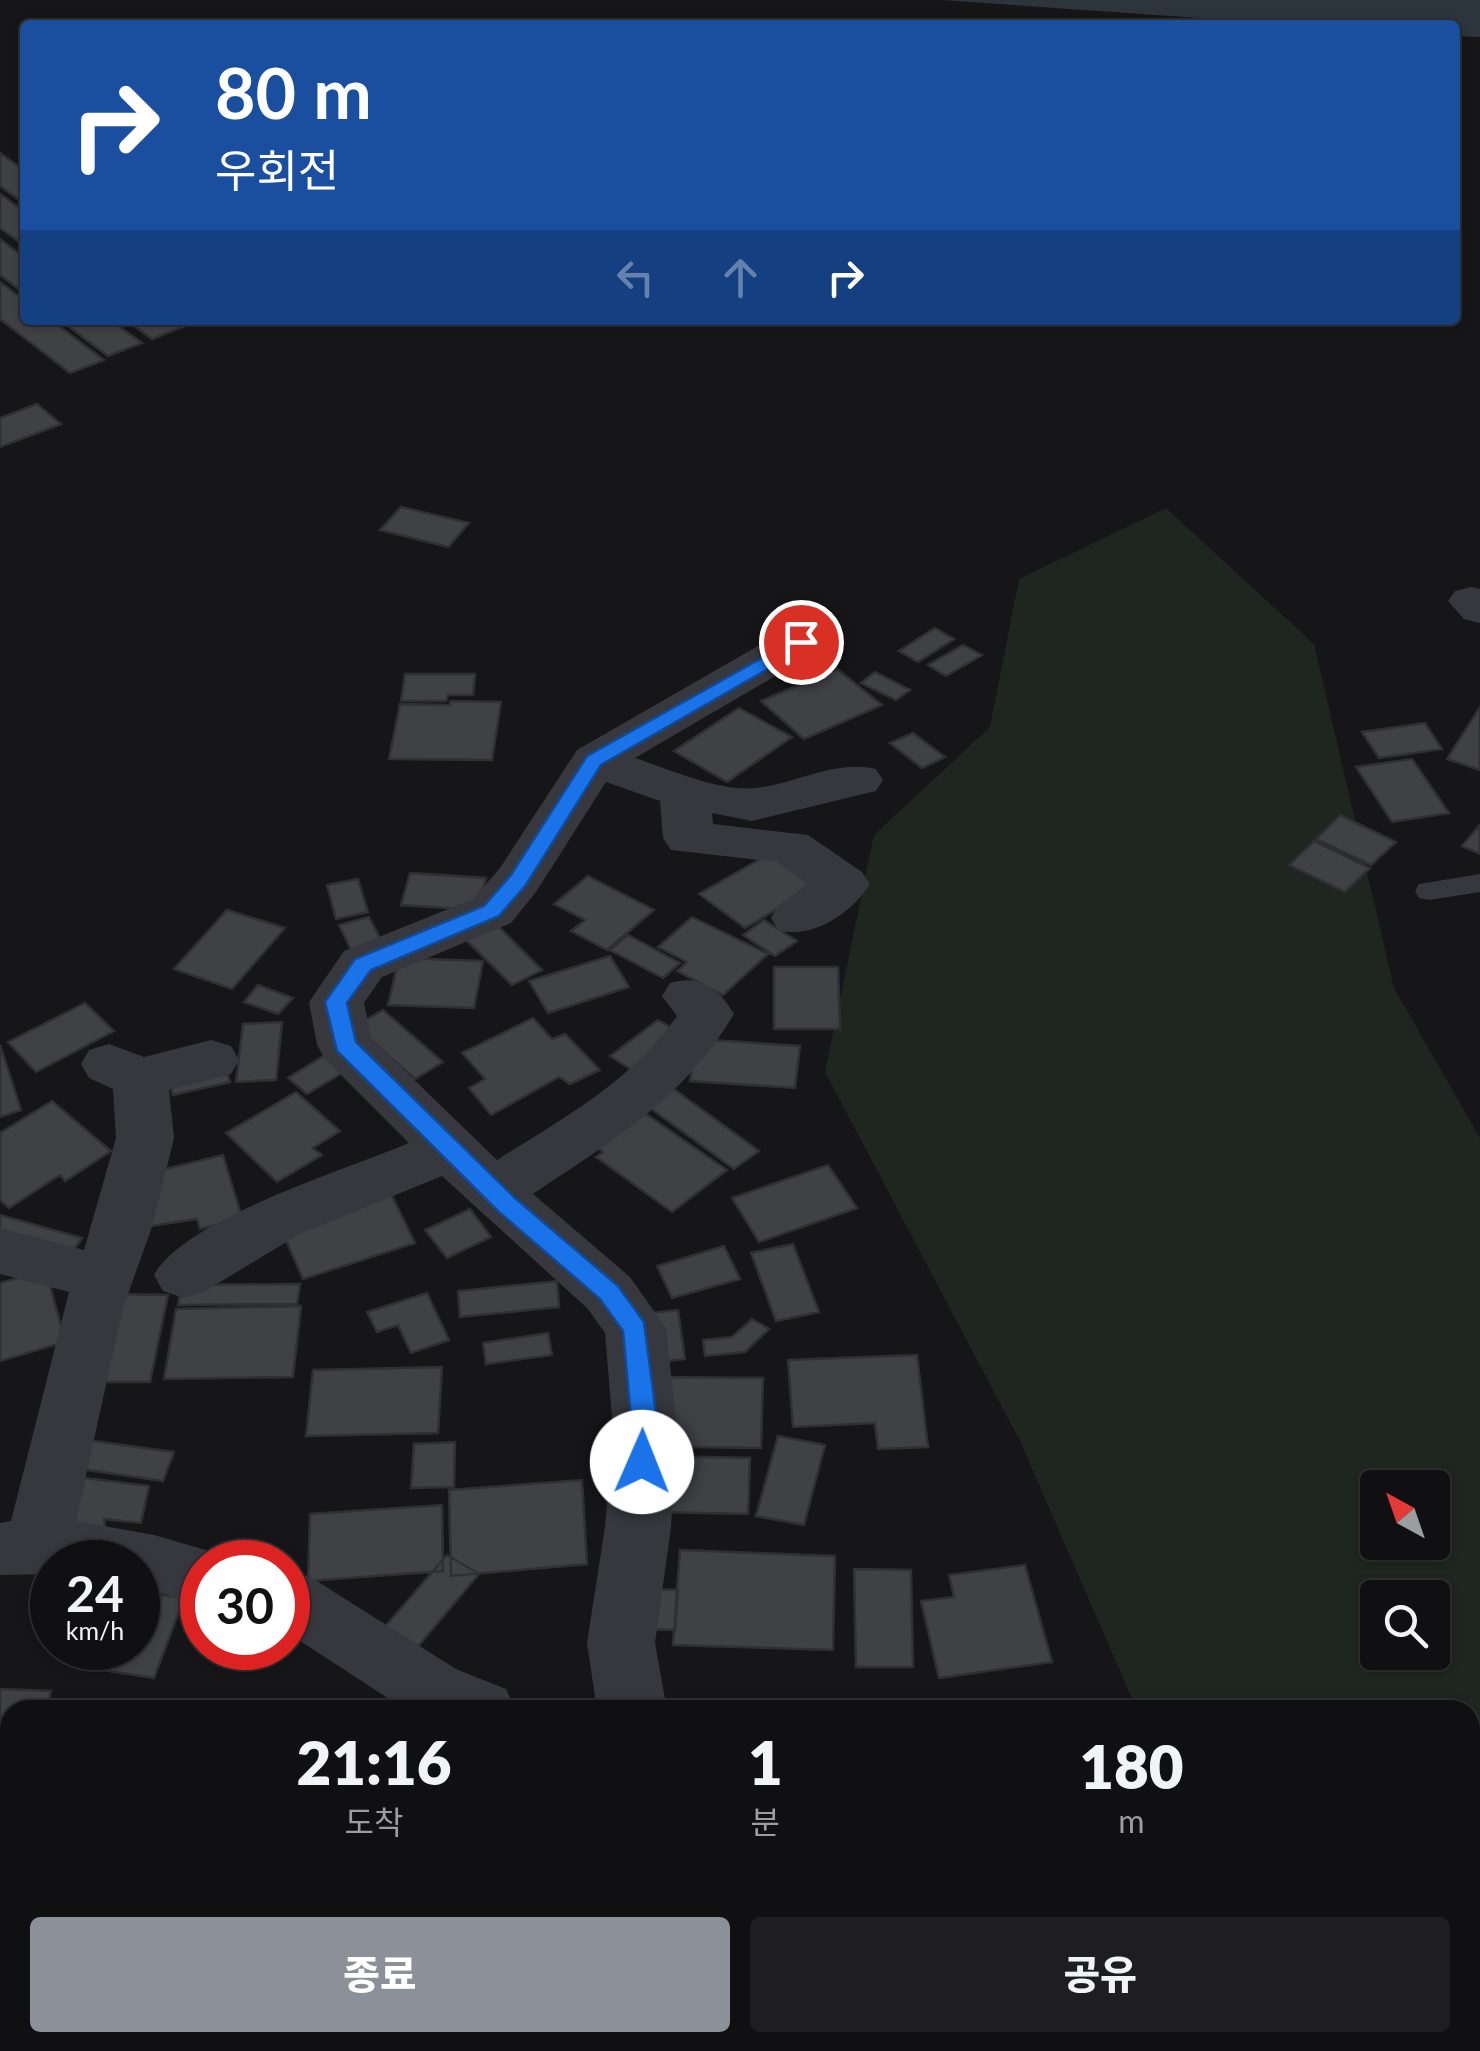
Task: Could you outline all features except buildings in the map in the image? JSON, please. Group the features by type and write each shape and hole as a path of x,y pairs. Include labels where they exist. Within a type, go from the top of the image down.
{"street":[{"path":"631,1700 622,1643 638,1527 645,1428 636,1328 609,1292 492,1191 345,1045 336,1002 363,964 492,911 518,880 594,761 801,642"},
{"path":"594,761 684,792 752,805 858,780"},
{"path":"684,792 688,838 790,847 844,884 796,918"},
{"path":"492,1191 648,1088 690,1042 707,1014 688,996"},
{"path":"180,1570 128,1556 19,1547 145,1138 125,1071 211,1060"},
{"path":"184,1275 240,1239 310,1205 392,1177 449,1149"},
{"path":"0,1251 104,1278"},
{"path":"310,1612 432,1690 456,1700"}],"lane":[{"path":"1429,891 1480,882"}],"shaded area":[{"path":"942,0 1480,0 1480,37 1460,36 1460,20 1229,20"},
{"path":"1166,508 1314,644 1394,988 1480,1138 1480,1700 1133,1700 1020,1441 825,1072 874,835 990,727 1019,579"}],"route":[{"path":"642,1462 645,1428 636,1328 609,1292 507,1204 345,1045 336,1002 363,964 492,911 518,880 594,761 801,642"}]}
